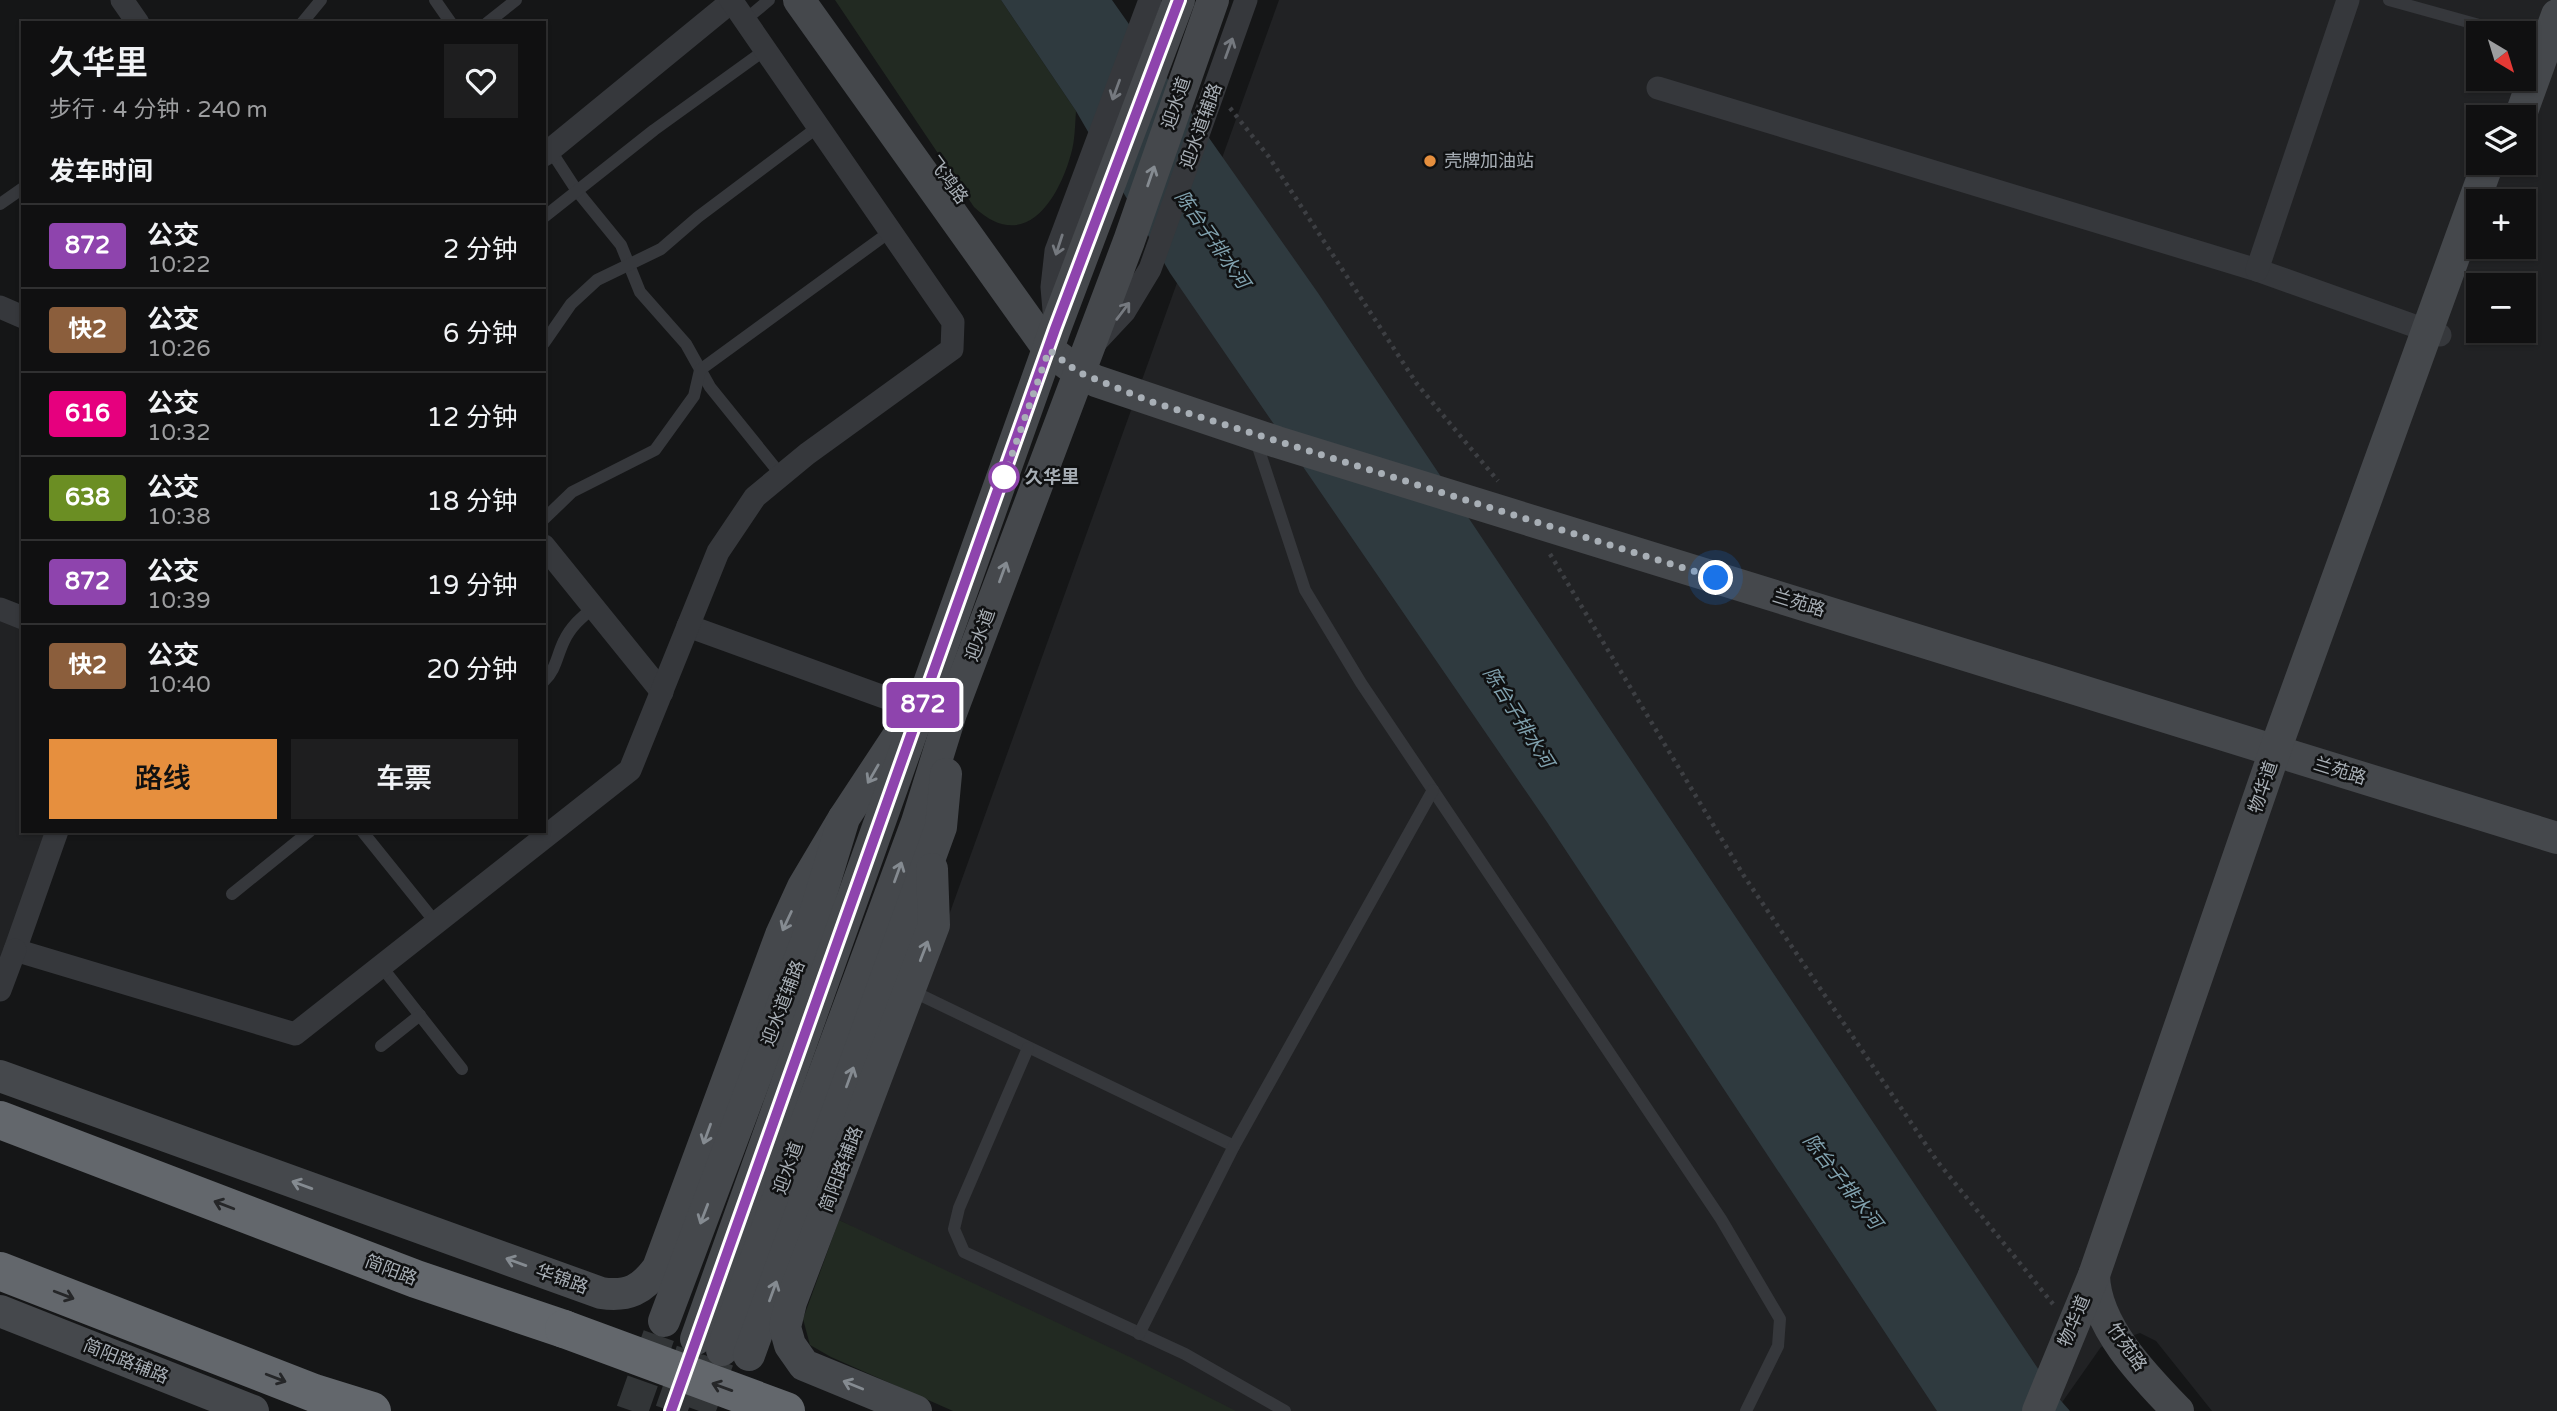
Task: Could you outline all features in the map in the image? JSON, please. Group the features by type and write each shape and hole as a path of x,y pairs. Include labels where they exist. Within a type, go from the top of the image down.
{"highway":[{"name":"简阳路","path":"0,1119 416,1279 564,1329 786,1411"},
{"path":"0,1271 314,1393 372,1411"}],"street":[{"path":"122,0 137,21"},
{"name":"飞鸿路","path":"799,0 1052,339"},
{"name":"飞鸿路","path":"818,0 1052,339"},
{"path":"1052,339 1052,287 1056,251 1150,0"},
{"name":"迎水道","path":"931,854 722,1348 1052,339 1179,0"},
{"name":"迎水道","path":"931,707 1081,363 1129,241 1213,0"},
{"name":"迎水道辅路","path":"1081,363 1124,312 1153,262 1246,0"},
{"path":"2257,270 2348,0"},
{"path":"2536,30 2548,0"},
{"path":"15,950 295,1034 630,771 718,552 755,497 952,349 953,322 736,7 546,149"},
{"path":"1658,88 2257,270 2433,333"},
{"name":"物华道","path":"2038,1411 2065,1366 2099,1286 2433,333 2484,175"},
{"name":"物华道","path":"2433,333 2466,258"},
{"path":"0,307 21,316"},
{"name":"兰苑路","path":"1052,339 1081,363 1116,372 1262,432 2285,749 2557,838"},
{"path":"546,548 662,692"},
{"path":"0,609 21,617"},
{"path":"688,626 931,707 941,827 931,854"},
{"name":"迎水道辅路","path":"664,1321 807,940 844,818 931,707"},
{"name":"兰苑路","path":"2285,749 2557,828"},
{"name":"华锦路","path":"0,1076 601,1293 630,1294 641,1288 658,1268 780,935 803,887 844,818"},
{"path":"0,990 56,833"},
{"name":"简阳路辅路","path":"916,1411 804,1365 790,1345 785,1327 791,1302 934,925 931,854"},
{"name":"物华道","path":"2057,1411 2072,1326 2099,1286"},
{"name":"竹苑路","path":"2099,1286 2113,1331 2178,1411"},
{"name":"竹苑路","path":"2099,1286 2125,1330 2191,1411"},
{"name":"简阳路辅路","path":"0,1311 253,1411"}],"lane":[{"path":"304,21 321,0"},
{"path":"435,0 450,21"},
{"path":"490,21 516,0"},
{"path":"736,7 769,0"},
{"path":"2389,0 2466,22"},
{"path":"546,215 654,130 765,50"},
{"path":"546,340 571,304 597,280 661,248 818,127"},
{"path":"546,149 621,245 640,292 687,344 700,370 725,407 781,475"},
{"path":"0,204 21,189"},
{"path":"546,517 572,492 655,450 694,396 700,370 891,231"},
{"path":"1262,432 1305,590 1361,683 1721,1219 1780,1319 1778,1346 1746,1411"},
{"path":"546,679 553,672 565,639 576,622 594,607"},
{"path":"1139,1334 1234,1146 1433,790"},
{"path":"232,894 308,833"},
{"path":"364,833 436,923"},
{"path":"381,967 462,1069"},
{"path":"909,990 1234,1146"},
{"path":"381,1046 420,1015"},
{"path":"1028,1048 959,1208 954,1229 964,1252 1185,1354 1285,1411"}],"path":[{"path":"1213,92 1269,157 1417,384 1525,513 1752,887 1937,1160 2072,1326"}],"shaded area":[{"path":"835,0 1001,0 1076,111 1073,144 1065,172 1048,204 1036,216 1023,223 1008,225 992,220 974,207"},
{"path":"1279,0 2557,0 2557,1411 2212,1411 2156,1341 2140,1333 2101,1347 2056,1411 1215,1411 839,1220"},
{"path":"0,613 21,620 21,833 60,833 0,989"},
{"path":"839,1220 1132,1358 1236,1411 953,1411 831,1357 810,1345 803,1319"}],"water":[{"name":"陈台子排水河","path":"1001,0 1112,0 1318,293 2055,1394 2070,1411 1937,1411 1547,822 1170,273 1076,111"}],"tunnel":[{"path":"632,1411 664,1321"},
{"path":"671,1411 692,1351"},
{"path":"699,1411 718,1360"}],"bus line":[{"name":"872","path":"671,1411 1055,329 1179,0"}],"place":[{"name":"壳牌加油站","path":"1430,161"},
{"name":"久华里","path":"1004,477"}],"route":[{"path":"1004,477 1049,350 1078,372 1152,402 1716,578"}]}
